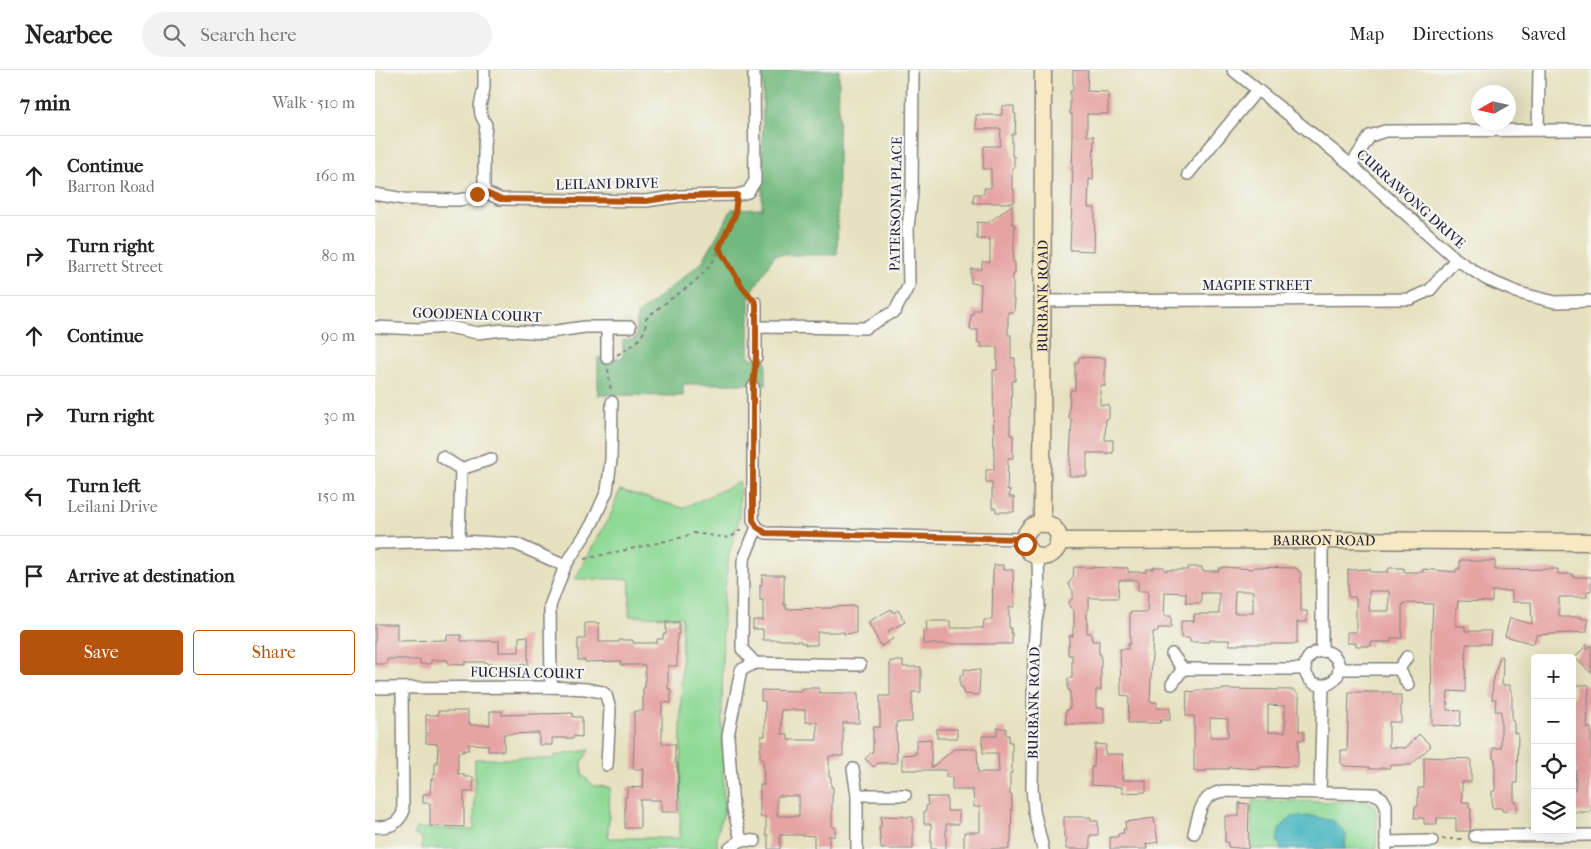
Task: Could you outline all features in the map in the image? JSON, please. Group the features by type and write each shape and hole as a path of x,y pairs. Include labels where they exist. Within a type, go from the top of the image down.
{"street":[{"path":"375,194 405,198 459,200 471,198 484,192 486,125 481,116 479,106 484,88 484,70"},
{"path":"737,195 748,192 755,182 755,70"},
{"name":"PATERSONIA PLACE","path":"756,326 865,328 895,310 909,285 908,227 912,193 913,70"},
{"name":"BURBANK ROAD","path":"1042,524 1043,70"},
{"name":"CURRAWONG DRIVE","path":"1233,70 1351,166 1456,259 1487,279 1519,293 1555,302 1591,301"},
{"path":"1538,130 1539,70"},
{"path":"1188,174 1257,90"},
{"path":"1351,166 1370,136 1385,131 1591,130"},
{"name":"LEILANI DRIVE","path":"484,192 500,199 646,201 681,196 737,195"},
{"name":"MAGPIE STREET","path":"1043,301 1410,299 1430,290 1456,259"},
{"path":"756,303 756,357"},
{"name":"GOODENIA COURT","path":"375,327 449,327 477,333 503,330 543,333 585,328 630,327"},
{"path":"607,328 607,358"},
{"path":"753,387 755,524 743,561 742,649 755,663"},
{"path":"551,687 550,606 568,561 592,524 607,491 611,460 612,402"},
{"path":"442,457 461,469 491,460"},
{"path":"459,541 461,469"},
{"path":"755,524 766,533 1025,539"},
{"path":"1042,524 1052,527 1058,536 1057,546 1052,554 1038,557 1027,548 1025,539 1032,526 1042,524"},
{"path":"1322,540 1322,651"},
{"path":"375,543 459,541 516,544 568,561"},
{"name":"BARRON ROAD","path":"1058,541 1591,542"},
{"name":"BURBANK ROAD","path":"1038,557 1039,599 1034,648 1032,788 1034,812 1043,849"},
{"path":"1322,651 1333,655 1339,664 1339,674 1332,682 1323,686 1310,681 1305,669 1308,658 1322,651"},
{"path":"1172,654 1183,669"},
{"path":"1399,669 1407,656"},
{"path":"741,840 733,808 728,736 741,670 755,663 860,665"},
{"path":"1183,669 1305,669"},
{"path":"1172,684 1183,669"},
{"path":"1339,669 1399,669"},
{"path":"1399,669 1408,685"},
{"path":"1320,792 1323,686"},
{"name":"FUCHSIA COURT","path":"375,688 551,687 586,688 602,692 606,696 610,709 607,765"},
{"path":"375,827 399,821 403,813 402,689"},
{"path":"853,769 857,795 857,849"},
{"path":"1194,833 1199,812 1205,800 1215,793 1223,791 1320,792 1375,794 1379,796 1386,804 1386,846 1432,841"},
{"path":"857,795 905,795"},
{"path":"1475,836 1531,833"},
{"path":"1566,834 1591,835"},
{"path":"729,849 741,840 755,841"}],"path":[{"path":"612,402 607,358 617,356 637,342 646,328 646,319 655,309 698,277 709,266 735,215 737,195"},
{"path":"719,248 743,288 756,303"},
{"path":"753,387 756,357"},
{"path":"568,561 586,559 684,537 693,533 730,538 755,524"},
{"path":"1432,841 1473,839 1475,836"}],"green space":[{"path":"763,70 839,70 837,255 775,255 753,290 752,296 749,297 749,358 766,359 766,384 683,384 683,396 598,395 598,358 623,358 623,340 636,339 637,315 702,262 732,209 762,208"},
{"path":"740,482 739,520 729,554 723,602 722,725 724,812 717,834 717,849 422,849 422,837 414,835 416,828 474,830 475,759 554,759 554,756 589,750 582,762 582,775 594,786 610,787 608,838 680,838 682,617 629,616 630,579 575,579 611,514 620,490 683,508"},
{"path":"1252,801 1366,802 1374,805 1377,814 1376,849 1252,849"}],"water":[{"path":"1312,816 1334,821 1346,834 1345,849 1282,849 1277,841 1280,828 1291,817"}],"building":[{"path":"1073,70 1088,70 1087,91 1108,92 1108,114 1087,114 1087,136 1094,136 1093,180 1089,179 1088,208 1095,208 1094,251 1070,250 1073,137 1070,91 1073,91"},
{"path":"1002,106 1014,106 1014,114 1016,114 1015,134 1012,134 1014,168 1012,168 1012,189 1014,189 1014,203 973,203 974,194 984,194 984,188 991,188 991,169 983,169 984,146 1000,146 1001,129 976,129 976,115 1002,115"},
{"path":"1012,205 1012,224 1015,224 1013,300 1015,300 1014,312 1008,312 1008,335 1011,335 1011,358 1015,358 1015,381 1012,381 1010,416 1010,435 1013,435 1013,458 1008,458 1007,490 1010,490 1009,497 1014,497 1014,512 996,512 996,508 992,508 992,482 986,482 986,470 994,470 993,370 997,370 997,347 981,347 981,343 978,343 978,330 970,330 973,310 980,310 981,284 971,283 971,269 982,269 982,262 990,262 990,239 977,239 977,222 988,223"},
{"path":"1079,357 1105,358 1105,386 1100,386 1100,405 1109,405 1109,419 1106,419 1105,440 1113,440 1113,453 1087,453 1087,476 1069,476 1072,419 1069,419 1070,390 1075,390 1075,363 1078,363"},
{"path":"1460,560 1495,561 1495,570 1558,569 1558,574 1573,574 1573,577 1591,577 1591,591 1587,591 1587,597 1559,597 1559,617 1582,617 1582,619 1588,619 1587,632 1536,635 1534,644 1505,636 1510,618 1532,624 1531,602 1512,602 1512,591 1492,591 1492,602 1458,601 1456,626 1465,626 1465,631 1491,631 1490,644 1466,644 1465,692 1448,691 1447,710 1461,711 1460,726 1432,725 1431,640 1433,604 1404,603 1402,605 1402,638 1391,638 1391,642 1371,642 1371,646 1356,646 1356,643 1347,643 1347,632 1356,632 1356,600 1355,597 1348,597 1348,570 1370,569 1370,572 1388,572 1389,568 1404,568 1404,572 1423,572 1423,569 1456,572 1456,569 1460,569","holes":["1369,591 1389,591 1389,611 1369,611"]},
{"path":"994,565 1003,565 1003,570 1013,570 1014,607 1009,607 1009,628 1011,628 1012,633 1012,644 923,644 923,631 927,631 926,621 950,621 950,628 983,628 984,620 992,620"},
{"path":"1074,567 1128,568 1128,572 1146,572 1146,569 1154,569 1154,567 1164,567 1164,570 1188,570 1188,567 1202,567 1202,571 1219,571 1219,568 1223,567 1253,569 1254,567 1296,568 1301,573 1301,611 1307,611 1307,622 1297,622 1297,644 1229,645 1229,640 1190,642 1190,638 1181,638 1181,621 1194,621 1194,614 1219,614 1219,593 1201,593 1201,603 1186,603 1186,593 1165,592 1164,616 1171,616 1171,628 1158,628 1158,632 1153,632 1150,702 1157,702 1157,708 1170,708 1170,720 1161,720 1160,723 1128,723 1129,696 1121,695 1120,649 1128,649 1128,644 1130,644 1130,612 1147,612 1148,591 1138,591 1138,580 1119,580 1118,598 1089,598 1089,609 1087,609 1087,633 1091,633 1092,641 1099,641 1099,654 1101,654 1101,690 1096,690 1096,708 1104,708 1104,724 1066,724 1066,710 1070,708 1068,678 1072,678 1072,655 1068,655 1068,646 1069,636 1073,636 1074,627 1074,612 1069,606 1069,602 1073,598 1073,591 1069,582 1073,578","holes":["1235,591 1253,591 1253,613 1234,613"]},
{"path":"762,575 784,575 784,605 786,604 786,609 856,606 856,633 817,632 817,645 805,645 801,641 793,640 763,640 763,629 753,629 753,620 763,620 763,600 760,600"},
{"path":"891,609 893,613 898,610 905,622 888,631 893,639 881,646 868,622"},
{"path":"666,622 679,622 677,666 668,666 668,689 671,689 671,703 662,702 662,742 663,744 675,744 675,763 678,763 679,812 661,812 661,800 640,800 640,828 625,828 625,797 627,797 627,787 643,788 644,769 633,769 634,711 643,711 645,665 621,665 621,661 585,662 585,660 578,660 578,639 585,639 585,623 599,623 599,642 633,640 633,643 657,643 657,639 663,639 663,634 666,634"},
{"path":"375,624 397,624 397,641 447,640 447,635 461,635 461,641 499,641 499,652 519,652 519,637 528,636 528,665 487,664 487,662 465,662 465,665 448,664 448,660 431,660 431,664 420,664 420,660 408,659 387,659 387,664 375,664"},
{"path":"1587,644 1587,649 1591,645 1591,673 1576,659"},
{"path":"1500,656 1503,657 1502,685 1510,685 1510,690 1512,691 1512,721 1514,721 1514,733 1518,733 1517,783 1514,783 1514,802 1517,802 1517,812 1502,811 1502,808 1492,808 1492,791 1495,791 1493,748 1501,748 1501,711 1495,711 1496,699 1492,699 1493,682"},
{"path":"890,661 903,661 903,667 921,667 921,692 912,692 912,722 896,722 897,763 878,763 874,767 865,759 873,751 873,727 880,727 880,696 890,696"},
{"path":"964,669 980,670 979,695 963,694 963,687 960,687 960,675 964,675"},
{"path":"1576,685 1589,685 1587,728 1591,728 1591,812 1576,812"},
{"path":"819,688 819,693 858,693 859,723 843,723 843,756 829,756 829,777 831,777 831,787 833,787 832,827 835,827 835,836 829,836 829,849 814,849 814,836 780,835 780,849 768,849 766,817 760,817 760,785 764,785 763,759 760,759 760,748 761,736 765,736 765,701 761,701 761,690 801,691 801,689","holes":["781,710 805,710 805,722 817,722 817,740 788,740 788,734 782,734","777,796 799,796 799,816 777,816"]},
{"path":"1294,690 1299,696 1299,731 1304,731 1304,740 1298,740 1298,766 1260,767 1260,769 1229,767 1229,769 1194,771 1194,716 1186,716 1187,691","holes":["1268,705 1285,706 1285,732 1268,732","1210,718 1228,719 1228,737 1210,737"]},
{"path":"1349,692 1392,692 1392,695 1401,695 1401,722 1389,722 1389,747 1406,748 1419,734 1431,746 1411,765 1390,765 1390,768 1380,769 1344,766 1341,763 1341,750 1347,751"},
{"path":"438,711 468,711 468,722 470,722 470,725 490,725 490,711 502,711 502,715 573,713 573,717 582,717 582,737 552,738 552,745 539,745 539,733 504,734 504,751 488,751 488,745 469,744 469,750 458,752 458,774 464,774 464,777 473,777 473,792 464,792 464,827 430,826 430,803 423,803 423,794 430,794 431,779 433,779 433,774 435,774 435,763 437,763 438,744 426,743 426,715 438,715"},
{"path":"997,728 1006,728 1009,742 1012,742 1012,773 1010,773 1010,795 1012,795 1011,844 1009,844 1009,849 964,849 964,832 980,832 980,807 974,807 973,790 952,790 952,777 946,777 946,770 902,770 902,755 916,754 916,740 931,739 931,768 954,749 977,749 978,772 999,772 998,753 983,753 982,736 997,736"},
{"path":"937,729 957,729 957,738 937,738"},
{"path":"1095,744 1106,745 1105,754 1123,754 1122,780 1146,780 1146,792 1122,793 1122,787 1091,785 1091,767 1094,767"},
{"path":"1424,757 1471,759 1471,782 1462,782 1462,802 1469,802 1469,808 1471,809 1470,831 1456,831 1456,818 1437,818 1437,824 1424,824 1424,818 1414,818 1415,806 1418,806 1418,788 1424,788"},
{"path":"927,797 947,797 947,811 959,811 959,824 946,824 946,849 931,849 931,824 924,824 924,811 926,811 926,806 928,806"},
{"path":"1239,803 1249,804 1248,849 1228,847 1228,842 1225,842 1225,816 1239,816"},
{"path":"881,816 913,817 913,849 881,849 879,827 881,827"},
{"path":"1064,817 1091,817 1091,821 1098,821 1098,835 1090,835 1090,849 1066,849"},
{"path":"1154,818 1158,842 1146,844 1147,849 1110,849 1110,837 1118,837 1118,834 1124,833 1123,829 1126,829 1125,822"}],"route":[{"path":"477,194 484,192 500,199 646,201 681,196 737,195 735,215 719,248 743,288 756,303 756,357 753,387 753,520 757,527 766,533 1025,539 1025,544"}]}
